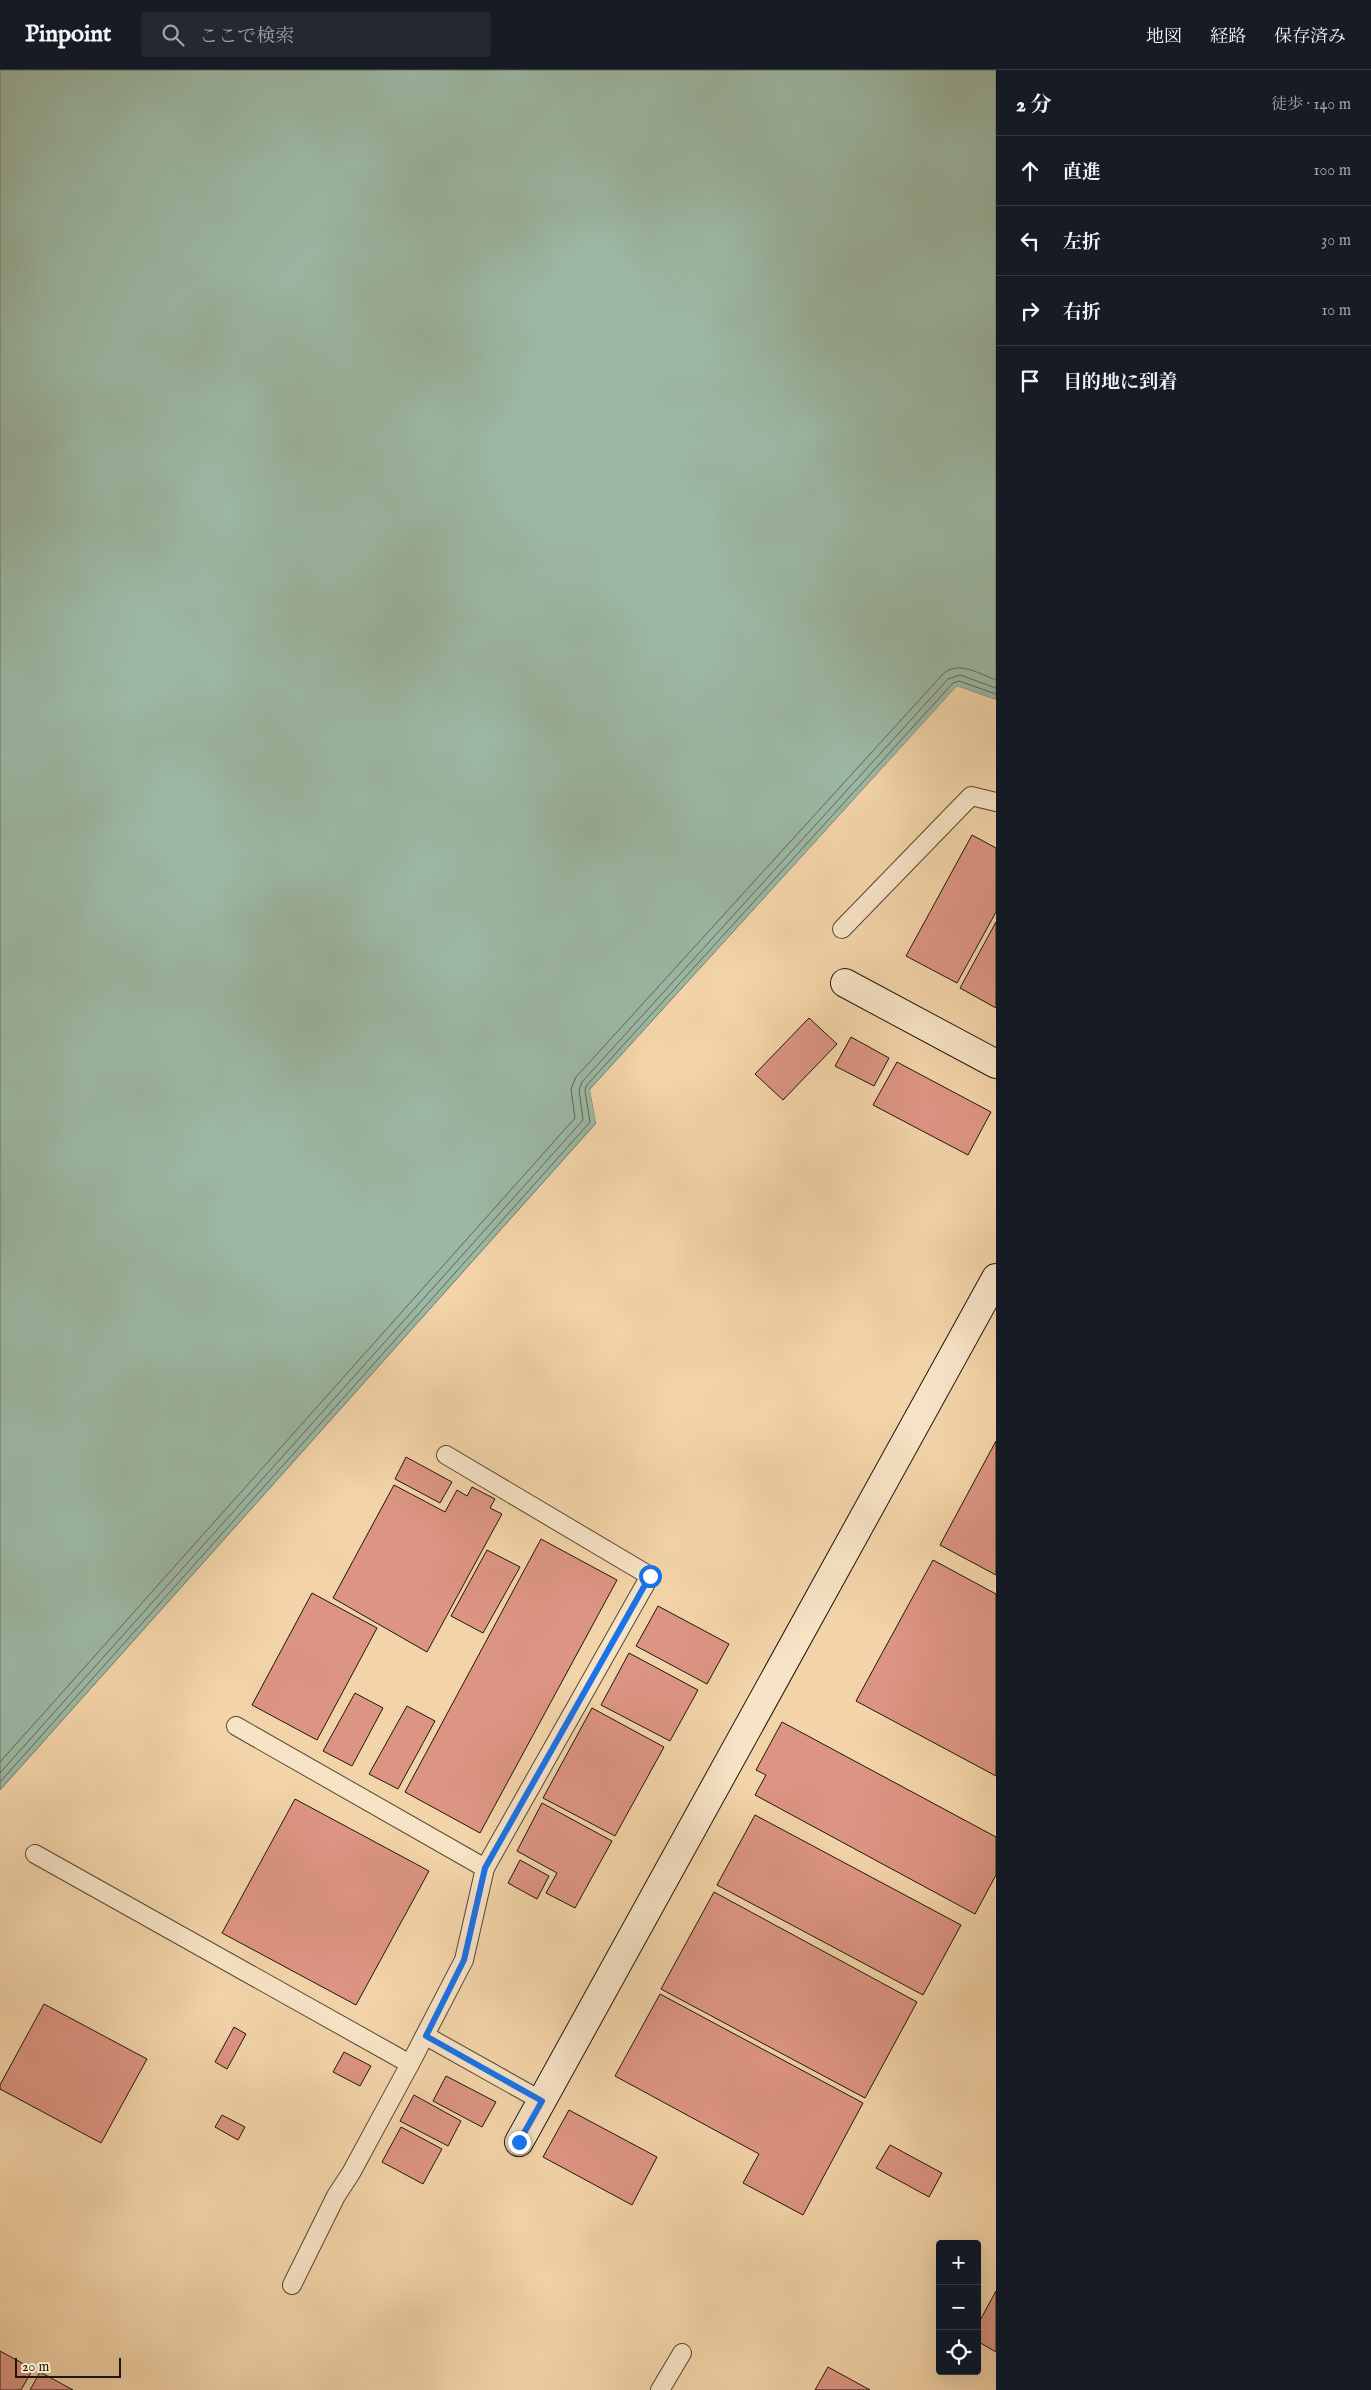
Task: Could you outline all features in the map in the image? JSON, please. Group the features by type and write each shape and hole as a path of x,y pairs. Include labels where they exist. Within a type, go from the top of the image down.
{"street":[{"path":"845,983 996,1064"},
{"path":"519,2142 996,1278"}],"lane":[{"path":"842,929 971,796 996,802"},
{"path":"292,2285 336,2196 351,2173 426,2036 464,1960 485,1868 650,1576 446,1454"},
{"path":"236,1726 485,1868"},
{"path":"36,1854 410,2064"},
{"path":"426,2036 542,2101"},
{"path":"660,2390 682,2353"}],"water":[{"path":"0,70 996,70 996,700 957,686 590,1089 596,1123 0,1790"}],"pier":[{"path":"957,686 996,700 996,702 958,689 592,1090 598,1123 596,1123 590,1090"}],"building":[{"path":"972,835 996,848 996,912 957,983 906,956"},
{"path":"996,922 996,1008 960,988"},
{"path":"809,1018 837,1044 783,1100 755,1074"},
{"path":"851,1037 889,1058 874,1086 835,1066"},
{"path":"897,1062 991,1112 968,1155 873,1105"},
{"path":"996,1441 996,1575 940,1545"},
{"path":"406,1457 452,1482 440,1503 395,1479"},
{"path":"394,1485 445,1512 457,1490 467,1496 472,1487 495,1499 490,1508 502,1514 427,1652 333,1598"},
{"path":"541,1539 617,1580 480,1833 405,1792"},
{"path":"487,1550 520,1567 483,1633 451,1616"},
{"path":"933,1560 996,1594 996,1776 856,1701"},
{"path":"312,1593 377,1628 317,1740 252,1705"},
{"path":"658,1606 729,1644 707,1684 636,1646"},
{"path":"629,1653 698,1690 670,1741 601,1705"},
{"path":"355,1693 383,1708 352,1766 323,1751"},
{"path":"407,1706 435,1721 398,1789 369,1774"},
{"path":"592,1708 664,1747 615,1836 543,1798"},
{"path":"782,1722 996,1837 996,1875 975,1914 755,1795 766,1775 756,1770"},
{"path":"295,1799 429,1871 356,2005 222,1933"},
{"path":"542,1803 612,1841 575,1908 546,1893 557,1873 517,1851"},
{"path":"755,1815 961,1925 923,1995 717,1885"},
{"path":"520,1860 549,1876 537,1899 508,1883"},
{"path":"714,1892 917,2002 865,2098 661,1989"},
{"path":"660,1994 863,2103 803,2215 743,2183 759,2154 615,2076"},
{"path":"44,2004 147,2059 101,2143 0,2089 0,2085"},
{"path":"234,2027 246,2034 227,2069 215,2062"},
{"path":"344,2052 371,2066 360,2086 333,2072"},
{"path":"446,2076 496,2102 482,2127 433,2101"},
{"path":"414,2095 461,2121 448,2146 400,2121"},
{"path":"569,2110 657,2157 632,2205 543,2157"},
{"path":"222,2115 245,2127 238,2140 215,2127"},
{"path":"401,2127 442,2149 423,2184 382,2162"},
{"path":"890,2145 942,2173 929,2197 876,2168"},
{"path":"996,2291 996,2352 981,2343 981,2319"},
{"path":"0,2351 33,2369 21,2390 0,2390"},
{"path":"828,2367 870,2390 815,2390"},
{"path":"40,2372 73,2390 30,2390"}],"route":[{"path":"519,2142 542,2101 426,2036 464,1960 485,1868 650,1576"}]}
